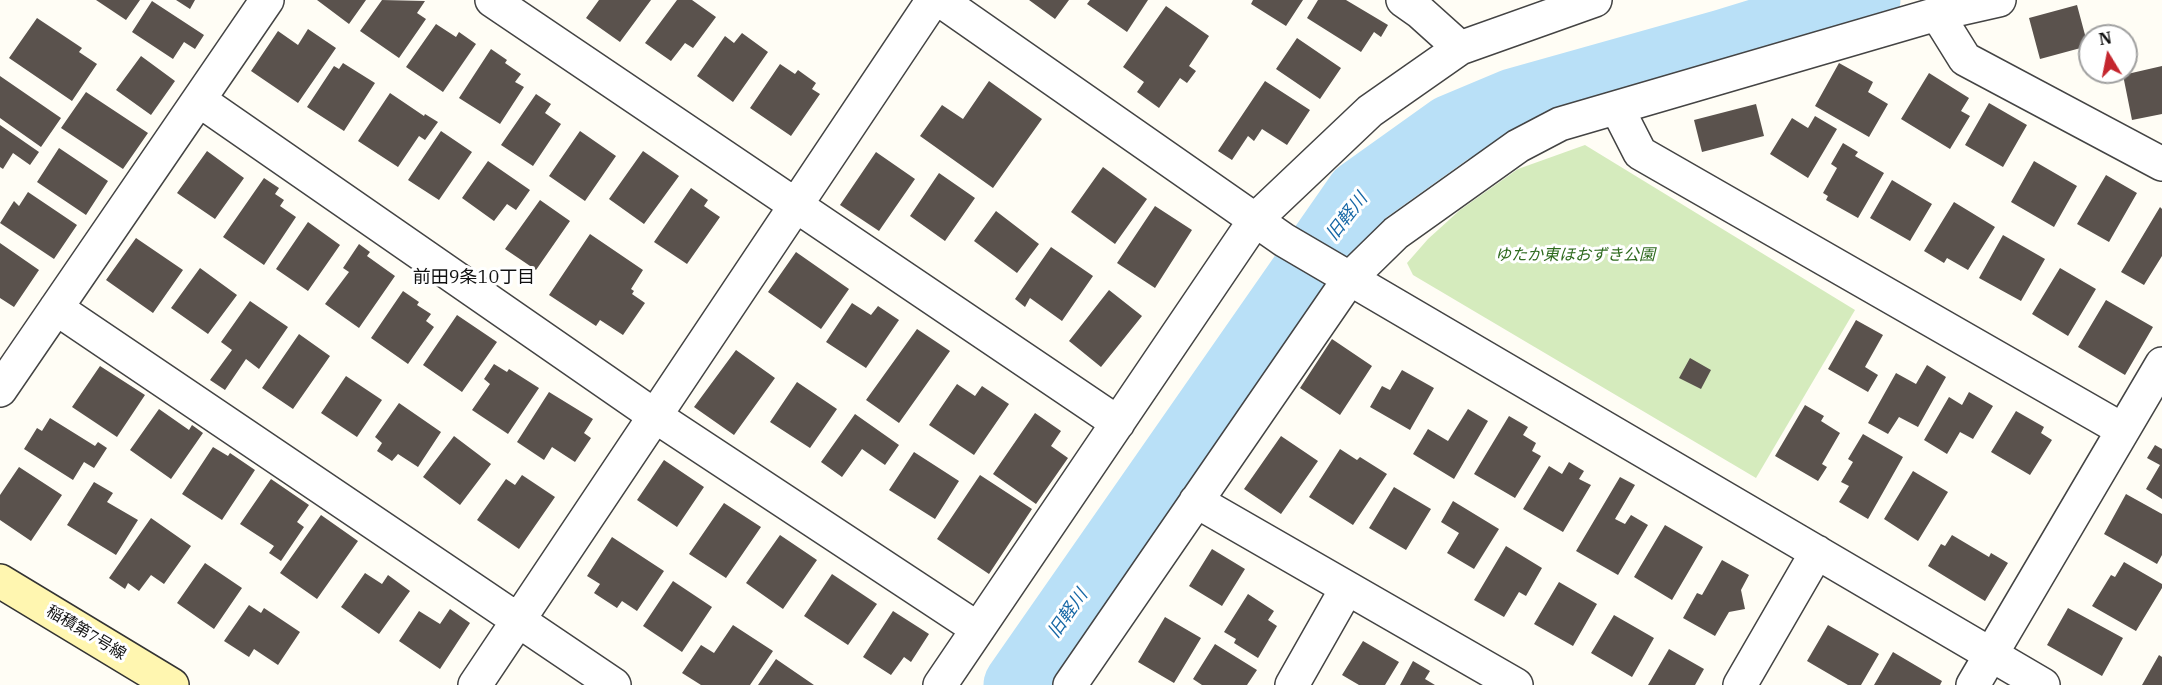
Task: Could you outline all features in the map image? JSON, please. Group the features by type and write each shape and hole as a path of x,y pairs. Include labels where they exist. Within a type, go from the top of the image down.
{"street":[{"path":"0,390 267,0"},
{"path":"492,0 1118,423"},
{"path":"475,685 933,0"},
{"path":"940,0 1284,240 2043,685"},
{"path":"1403,0 1460,48"},
{"path":"940,685 1255,220 1370,111 1460,48 1595,0"},
{"path":"1070,685 1196,501 1342,274 1396,233 1518,146 1560,124 1937,14 1999,0"},
{"path":"1937,14 1965,59 2162,164"},
{"path":"198,100 655,416 978,629"},
{"path":"1617,108 1641,153 2123,430"},
{"path":"56,308 614,685"},
{"path":"1973,685 2162,364"},
{"path":"1196,501 1514,684"},
{"path":"1740,685 1817,552"},
{"name":"稲積第7号線","path":"0,581 172,685"},
{"path":"1292,685 1347,588"}],"green space":[{"name":"ゆたか東ほおずき公園","path":"1585,145 1855,310 1756,478 1413,275 1407,263 1428,239 1460,210 1518,169"}],"building":[{"path":"96,0 140,0 126,20"},
{"path":"176,0 195,0 190,9"},
{"path":"317,0 366,0 349,24"},
{"path":"382,0 425,1 417,13 426,19 399,58 360,31"},
{"path":"599,0 651,0 620,42 586,18"},
{"path":"677,0 692,0 716,17 693,48 685,43 671,61 645,43"},
{"path":"1029,0 1069,0 1055,19"},
{"path":"1090,0 1148,0 1127,32 1087,4"},
{"path":"1253,0 1303,0 1286,26 1251,4"},
{"path":"1318,0 1346,0 1388,25 1381,37 1374,32 1361,52 1307,18"},
{"path":"152,1 204,35 195,49 184,42 173,59 132,32"},
{"path":"2077,5 2082,24 2078,24 2078,49 2040,59 2029,18"},
{"path":"1166,6 1209,36 1189,66 1196,71 1187,83 1180,78 1159,108 1137,92 1144,82 1123,67"},
{"path":"37,18 82,48 79,52 97,64 72,101 9,58"},
{"path":"436,24 456,37 459,32 476,44 443,92 406,67"},
{"path":"308,29 336,48 298,103 251,71 278,31 298,45"},
{"path":"742,33 768,52 733,102 697,76 725,36 734,43"},
{"path":"1297,38 1341,68 1320,99 1276,69"},
{"path":"491,49 521,74 515,82 524,87 500,124 459,98"},
{"path":"141,56 175,81 151,115 116,90"},
{"path":"343,63 375,83 344,131 307,107 334,66 339,69"},
{"path":"1839,63 1873,82 1868,92 1888,104 1869,137 1815,106"},
{"path":"780,64 795,74 798,70 816,83 812,89 820,94 791,136 750,108"},
{"path":"2162,66 2162,114 2132,120 2125,84 2138,84 2138,72"},
{"path":"1929,73 1969,98 1961,111 1970,116 1950,149 1901,119"},
{"path":"0,76 61,118 41,147 0,118"},
{"path":"989,81 1042,119 993,188 920,136 942,105 963,119"},
{"path":"1265,81 1310,110 1287,145 1262,129 1254,141 1248,136 1232,160 1218,151"},
{"path":"86,92 148,133 123,169 61,128"},
{"path":"390,93 424,116 425,114 438,122 425,140 419,136 398,167 358,141"},
{"path":"536,94 551,104 545,113 561,124 533,166 501,145"},
{"path":"1989,103 2027,125 2003,167 1965,145"},
{"path":"1756,104 1764,136 1702,152 1694,120"},
{"path":"1815,116 1837,129 1808,178 1770,154 1792,118 1808,128"},
{"path":"0,125 39,152 30,165 13,153 3,169 0,167"},
{"path":"441,131 472,152 439,200 408,180"},
{"path":"580,131 616,156 585,201 549,176"},
{"path":"1843,143 1858,152 1855,156 1884,173 1858,218 1826,200 1828,196 1823,193 1837,168 1831,164"},
{"path":"59,148 108,181 86,215 37,182"},
{"path":"207,151 244,178 215,219 177,193"},
{"path":"643,151 679,176 644,224 609,199"},
{"path":"876,152 915,179 879,231 840,205"},
{"path":"488,161 530,190 516,210 507,204 494,221 462,198"},
{"path":"2034,161 2077,186 2054,227 2011,202"},
{"path":"1103,167 1147,199 1115,244 1071,212"},
{"path":"939,173 975,198 945,241 910,216"},
{"path":"2106,175 2137,193 2109,242 2077,224"},
{"path":"264,178 279,188 275,194 284,200 280,206 296,217 264,265 223,237"},
{"path":"1892,180 1932,204 1910,241 1870,218"},
{"path":"691,188 708,200 704,206 720,217 687,264 654,242"},
{"path":"28,192 77,225 54,259 0,223 14,201 19,206"},
{"path":"540,200 570,221 536,270 505,249"},
{"path":"1954,202 1995,227 1968,270 1947,258 1944,263 1924,251"},
{"path":"1155,206 1192,230 1155,288 1117,263"},
{"path":"2160,207 2162,209 2162,256 2144,285 2121,272"},
{"path":"996,211 1039,244 1017,273 974,241"},
{"path":"308,222 340,245 308,291 276,269"},
{"path":"590,234 643,270 631,289 634,291 632,294 645,303 623,335 600,320 596,326 549,295"},
{"path":"2003,235 2045,259 2021,301 1979,278"},
{"path":"136,238 183,270 153,313 106,280"},
{"path":"0,243 39,270 14,307 0,298"},
{"path":"359,244 370,252 367,256 395,276 359,328 325,304 349,272 343,268"},
{"path":"1051,247 1093,276 1062,321 1030,298 1025,307 1015,299"},
{"path":"796,252 849,289 821,329 768,292"},
{"path":"200,268 237,295 208,334 171,308"},
{"path":"2060,268 2096,289 2068,336 2032,314"},
{"path":"1109,290 1142,316 1101,367 1069,341"},
{"path":"403,291 419,302 417,305 431,314 426,321 434,327 408,364 371,338"},
{"path":"2106,300 2153,327 2125,375 2078,347"},
{"path":"250,301 288,327 259,369 246,359 225,390 210,380 232,350 221,342"},
{"path":"852,303 871,315 878,306 899,320 866,368 826,342"},
{"path":"457,315 497,342 462,392 423,365"},
{"path":"1856,320 1883,335 1865,367 1878,375 1868,392 1828,369"},
{"path":"917,329 950,351 899,423 866,400"},
{"path":"299,334 330,356 293,409 262,388"},
{"path":"1332,339 1372,366 1340,415 1300,388"},
{"path":"736,350 775,378 734,435 694,407"},
{"path":"1690,358 1711,370 1701,389 1679,378"},
{"path":"494,364 507,372 509,369 539,388 508,434 472,410 490,384 484,379"},
{"path":"1927,365 1946,377 1918,427 1899,417 1888,434 1868,423 1896,373 1916,384"},
{"path":"100,366 145,395 117,437 72,407"},
{"path":"1402,370 1434,388 1410,430 1370,407 1382,386 1390,390"},
{"path":"346,376 382,400 357,437 321,413"},
{"path":"797,382 837,409 810,448 770,422"},
{"path":"957,384 975,396 982,386 1009,404 974,455 929,425"},
{"path":"549,392 593,419 584,433 591,438 575,462 552,447 544,460 517,442"},
{"path":"1969,392 1993,406 1973,439 1960,432 1947,454 1924,440 1949,397 1962,405"},
{"path":"399,403 441,432 418,467 398,454 392,461 377,451 382,443 375,437"},
{"path":"1805,405 1824,416 1821,421 1840,433 1822,464 1827,467 1818,481 1775,456"},
{"path":"159,409 189,430 192,425 203,433 171,479 130,450"},
{"path":"1468,409 1488,421 1454,479 1413,454 1428,429 1448,441"},
{"path":"2016,411 2044,427 2041,433 2052,440 2030,475 1991,452"},
{"path":"1035,413 1061,431 1051,446 1068,458 1036,504 993,474"},
{"path":"855,414 899,445 885,465 862,449 842,477 821,462"},
{"path":"1509,416 1528,427 1523,435 1536,443 1532,451 1541,456 1515,498 1474,474"},
{"path":"50,418 95,446 98,442 107,448 94,468 84,462 73,480 24,449 37,428 42,431"},
{"path":"1863,434 1903,457 1868,519 1839,502 1849,486 1841,482 1853,462 1848,459"},
{"path":"454,436 491,464 460,505 423,477"},
{"path":"1281,436 1318,461 1281,514 1244,489"},
{"path":"2155,445 2162,449 2162,499 2146,489 2160,465 2147,458"},
{"path":"213,447 228,456 230,453 255,470 222,520 182,494"},
{"path":"1340,449 1357,460 1360,457 1387,474 1353,525 1309,497"},
{"path":"914,452 959,481 935,519 889,490"},
{"path":"664,460 704,487 677,527 637,500"},
{"path":"1569,462 1584,471 1579,479 1591,485 1563,532 1523,509 1549,466 1562,474"},
{"path":"19,467 62,495 31,541 0,520 0,495"},
{"path":"1913,471 1948,492 1918,541 1884,519"},
{"path":"522,475 555,497 519,549 477,520 506,479 515,485"},
{"path":"980,475 1032,509 989,574 937,539"},
{"path":"1620,477 1635,485 1615,519 1625,524 1631,515 1648,525 1618,575 1576,551"},
{"path":"271,479 309,505 297,522 304,527 281,561 269,553 274,546 240,524"},
{"path":"94,482 113,493 107,502 138,520 116,555 67,525"},
{"path":"1394,487 1431,509 1406,550 1369,528"},
{"path":"2126,494 2162,514 2162,555 2157,564 2104,534"},
{"path":"1453,501 1499,529 1474,569 1447,553 1459,533 1441,522"},
{"path":"724,503 761,527 726,578 689,554"},
{"path":"321,515 358,541 317,599 280,573"},
{"path":"151,518 191,546 164,584 151,575 139,591 128,583 125,589 109,578"},
{"path":"1665,525 1703,547 1672,600 1634,577"},
{"path":"780,535 817,560 783,609 746,583"},
{"path":"1952,535 1989,557 1991,553 2008,563 1985,601 1928,566 1941,544 1945,546"},
{"path":"612,537 664,571 637,611 622,601 617,608 594,593 600,584 587,576"},
{"path":"1506,546 1542,568 1526,596 1519,592 1504,617 1474,600"},
{"path":"1212,549 1245,569 1222,606 1189,586"},
{"path":"1722,560 1749,575 1741,590 1745,609 1729,612 1715,636 1683,618 1697,593 1702,595"},
{"path":"2124,562 2162,584 2162,588 2136,631 2092,606 2111,575 2115,577"},
{"path":"205,563 242,588 214,629 177,603"},
{"path":"365,573 382,584 388,575 410,591 379,634 341,607"},
{"path":"832,574 877,604 848,645 804,616"},
{"path":"673,581 712,607 682,652 643,626"},
{"path":"1559,582 1597,604 1573,646 1534,624"},
{"path":"1248,594 1274,611 1268,620 1277,626 1258,658 1234,643 1236,639 1224,632"},
{"path":"249,605 261,613 264,608 300,632 278,665 254,649 249,657 224,641"},
{"path":"2068,608 2123,638 2102,676 2047,645"},
{"path":"450,609 470,623 440,669 399,641 419,611 440,624"},
{"path":"893,611 929,634 911,662 904,657 891,675 863,657"},
{"path":"1614,615 1654,638 1632,677 1591,653"},
{"path":"1165,617 1201,638 1174,683 1138,662"},
{"path":"733,625 773,651 750,685 701,685 682,673 701,645 714,653"},
{"path":"1828,625 1879,654 1861,685 1848,685 1807,661"},
{"path":"1363,641 1399,662 1385,685 1359,685 1342,675"},
{"path":"1215,644 1257,670 1247,685 1202,685 1193,679"},
{"path":"1669,649 1704,669 1695,685 1648,685"},
{"path":"1893,652 1942,681 1940,685 1874,685"},
{"path":"2159,655 2162,657 2162,685 2142,685"},
{"path":"776,659 814,685 758,685"},
{"path":"1413,661 1430,671 1425,679 1435,685 1400,685"}],"waterway":[{"name":"旧軽川","path":"1018,685 1360,194 1451,129 1513,103 1723,44 1866,0"}],"district":[{"name":"前田9条10丁目","path":"474,278"}]}
